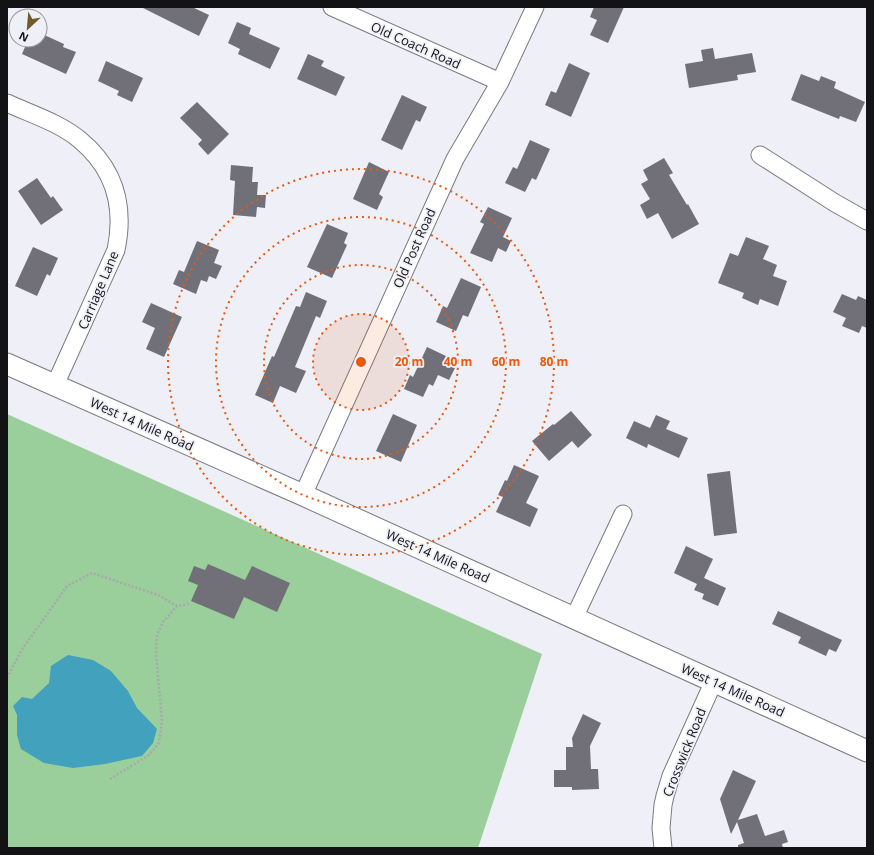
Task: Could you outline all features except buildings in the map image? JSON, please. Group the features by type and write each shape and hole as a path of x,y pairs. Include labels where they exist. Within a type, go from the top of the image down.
{"street":[{"name":"Old Coach Road","path":"332,7 500,82"},
{"name":"Old Post Road","path":"302,495 455,159 500,82 535,7"},
{"name":"Carriage Lane","path":"7,103 54,125 80,140 102,164 113,183 118,204 119,235 116,250 55,385"},
{"path":"760,155 835,203 867,221"},
{"name":"West 14 Mile Road","path":"7,364 302,495 867,751"},
{"path":"574,618 623,514"},
{"name":"Crosswick Road","path":"663,848 661,828 662,805 671,776 714,681"}],"path":[{"path":"7,678 22,651 67,586 92,573 158,595 177,606"},
{"path":"110,778 149,755 159,743 162,721 156,653 157,635 163,622 177,606 189,604"}],"green space":[{"path":"7,414 542,654 478,848 7,848"}],"water":[{"path":"68,655 93,660 111,671 128,691 137,708 157,729 153,743 142,756 105,764 73,768 44,763 21,749 17,735 17,715 13,706 22,697 32,699 49,683 51,666"}]}
